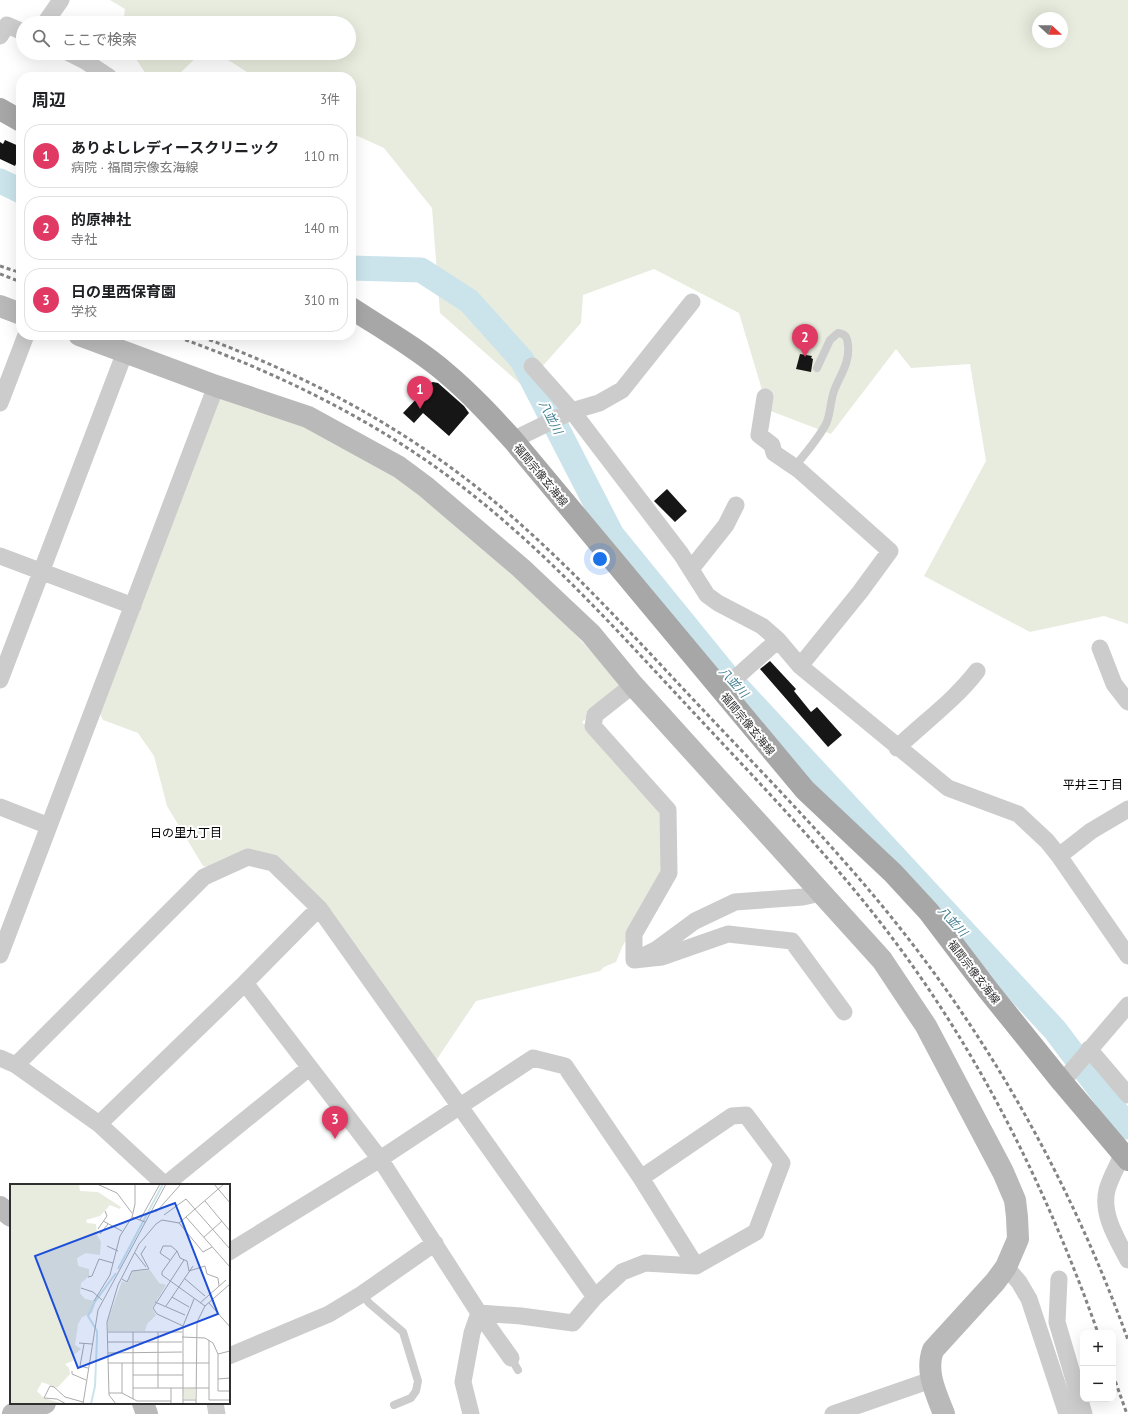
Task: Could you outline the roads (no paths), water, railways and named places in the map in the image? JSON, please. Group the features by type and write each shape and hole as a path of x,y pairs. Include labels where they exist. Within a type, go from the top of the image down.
{"main road":[{"path":"0,109 16,118"},
{"name":"福間宗像玄海線","path":"356,311 413,348 446,373 475,399 513,440 725,688 805,790 893,873 929,912 988,990 1066,1077 1125,1156"}],"street":[{"path":"50,16 62,0"},
{"path":"0,36 7,25 16,29"},
{"path":"83,60 102,72"},
{"path":"513,440 572,411 599,404 622,390 692,302"},
{"path":"0,306 16,312"},
{"path":"0,403 24,340"},
{"path":"92,340 216,386 308,417 399,467 426,487 521,568 591,634 633,686 882,960 926,1026 1003,1172 1015,1200 1018,1239 1006,1267 995,1282 933,1350 929,1361 931,1380 944,1414"},
{"path":"0,680 125,352"},
{"path":"532,366 572,411 682,554 706,595 762,626 778,640 800,666 897,748 948,788 1018,814 1047,841 1059,856 1128,956"},
{"path":"0,955 216,386"},
{"path":"765,397 759,436 772,445 774,453 795,466 890,551 860,592 800,666"},
{"path":"691,569 726,525 736,505"},
{"path":"0,556 133,606"},
{"path":"725,688 778,640"},
{"path":"1100,648 1114,684 1128,702"},
{"path":"897,748 923,723 964,689 977,671"},
{"path":"633,686 594,715 593,726 668,810 669,873 634,934 634,960"},
{"path":"0,807 49,826"},
{"path":"1059,856 1091,831 1128,809"},
{"path":"16,1065 204,877 248,857 273,862 319,908 458,1106 595,1297"},
{"path":"634,960 657,949 695,922 735,902 804,897 821,893"},
{"path":"99,1124 245,983 319,908"},
{"path":"634,960 662,957 728,934 792,941 844,1012"},
{"path":"245,983 380,1159 515,1364"},
{"path":"1066,1077 1128,1005"},
{"path":"1088,1051 1128,1096"},
{"path":"0,1058 16,1065 99,1124 164,1184"},
{"path":"230,1251 380,1159 458,1106 533,1058 565,1066 641,1178 696,1266"},
{"path":"166,1184 309,1068"},
{"path":"480,1313 521,1316 573,1323 595,1297 622,1272 645,1263 696,1266 756,1232 782,1163 746,1115 732,1116 641,1178"},
{"path":"1125,1156 1107,1189 1105,1205 1113,1231 1128,1260"},
{"path":"0,1207 10,1215"},
{"path":"230,1356 329,1314 362,1294 435,1243"},
{"path":"1006,1267 1019,1282 1029,1299 1067,1414"},
{"path":"1059,1279 1057,1322 1084,1414"},
{"path":"471,1414 463,1382 472,1333 480,1313"},
{"path":"833,1414 931,1380"},
{"path":"13,1414 42,1404"},
{"path":"143,1404 147,1414"},
{"path":"215,1404 217,1414"}],"lane":[{"path":"795,466 809,449 829,415 834,390 842,374 849,354 847,337 838,333 830,340 817,368"},
{"path":"362,1294 369,1303 403,1332 418,1381 416,1390 411,1398 394,1405"}],"waterway":[{"name":"八並川","path":"0,181 16,189"},
{"name":"八並川","path":"356,268 421,270 469,301 522,360 612,535 725,674 1055,1030 1128,1127"}],"railway":[{"path":"0,266 16,271"},
{"path":"0,274 16,280"},
{"path":"185,340 290,383 327,402 400,443 469,492 529,543 586,598 771,795 844,878 890,935 954,1028 983,1076 1034,1177 1057,1228 1097,1330"},
{"path":"209,340 270,364 341,399 410,439 474,485 536,538 594,595 805,818 854,872 936,975 1001,1074 1058,1177 1107,1285 1128,1340"},
{"path":"1116,1383 1127,1414"}],"place":[{"name":"的原神社","path":"805,357"},
{"name":"ありよしレディースクリニック","path":"420,409"},
{"name":"日の里西保育園","path":"335,1139"}],"district":[{"name":"平井三丁目","path":"1093,784"},
{"name":"日の里九丁目","path":"186,832"}]}
